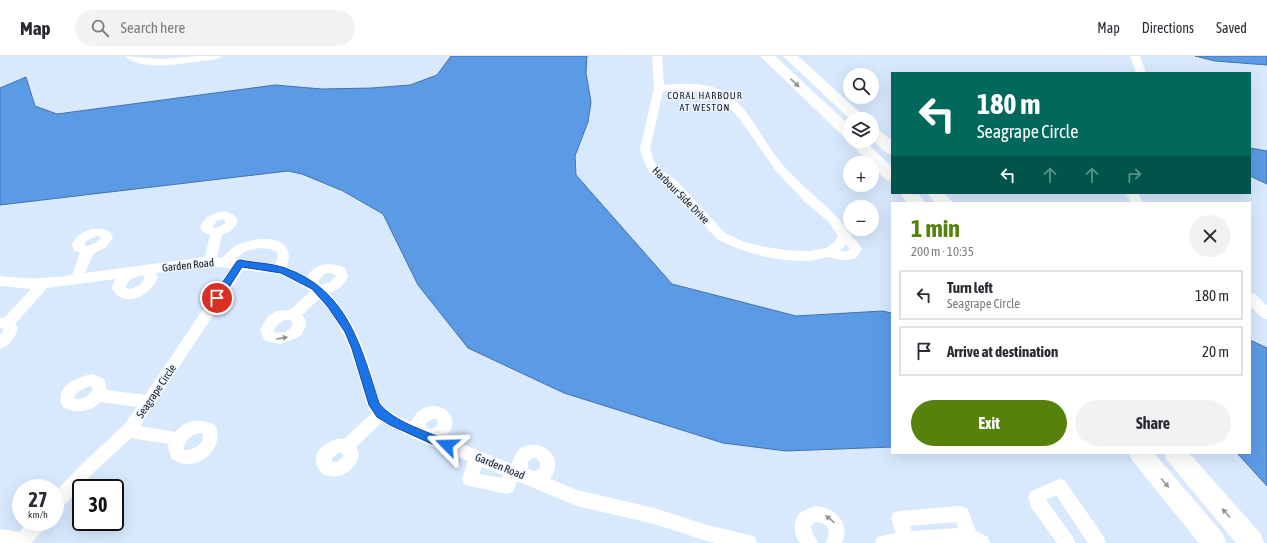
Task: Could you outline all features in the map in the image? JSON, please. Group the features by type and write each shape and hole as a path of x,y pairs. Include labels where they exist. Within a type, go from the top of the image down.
{"main road":[{"path":"767,56 843,128"},
{"path":"790,56 851,112"},
{"path":"879,137 891,148"},
{"path":"863,148 891,175"},
{"path":"909,194 916,202"},
{"path":"936,194 944,202"},
{"path":"1141,454 1214,543"},
{"path":"1175,454 1252,543"}],"street":[{"path":"130,56 158,62 217,56"},
{"path":"657,56 662,56"},
{"name":"Harbour Side Drive","path":"657,56 659,88 645,149 649,161 653,169 673,184 721,236 740,245 784,254 809,256 830,252 840,256 850,256 856,249 853,243 844,236"},
{"path":"1135,56 1141,72"},
{"name":"Harbour Side Drive","path":"659,88 706,89 724,96 737,109 774,161 815,206 831,218 841,229 843,234"},
{"path":"210,261 217,232"},
{"path":"830,252 840,244 844,236"},
{"name":"Seagrape Circle","path":"64,494 88,468 128,431 149,402 233,263 235,252 244,247 257,244 271,244 279,247 284,255 280,270"},
{"path":"76,280 88,250"},
{"name":"Garden Road","path":"0,281 23,284 43,284 210,261 280,270 296,276 317,289 332,304 349,330 357,349 374,405 381,414 422,435 577,498 654,516 706,538 749,543"},
{"path":"0,343 6,339 12,328 3,324 43,284"},
{"path":"293,315 317,289"},
{"path":"1251,299 1267,314"},
{"path":"97,395 149,402"},
{"path":"347,446 381,414"},
{"path":"128,431 178,439"},
{"path":"477,457 470,479 507,487 512,472"},
{"path":"1067,543 1037,502 1036,497 1059,486 1098,543"},
{"path":"810,543 804,535 803,523 810,515 815,514 826,516 835,523 838,534 834,543"},
{"path":"961,514 975,540 952,536 894,542 899,519 961,514"},
{"path":"0,537 21,542 31,531"}],"water":[{"path":"451,56 587,56 586,73 591,102 588,122 575,156 576,175 672,284 796,316 882,311 891,313 891,447 786,451 723,443 564,393 468,348 418,285 383,214 343,191 302,174 288,171 0,205 0,88 26,77 35,106 57,114 275,85 322,89 372,88 410,85 437,75"},
{"path":"1195,56 1267,56 1267,65 1215,61"},
{"path":"1251,148 1267,151 1267,184 1251,176"},
{"path":"1251,340 1267,348 1267,486 1238,454 1251,454"}],"district":[{"name":"CORAL HARBOUR AT WESTON","path":"705,100"}],"route":[{"path":"217,298 240,264 283,270 315,286 332,304 349,330 357,349 363,374 374,405 381,414 422,435 447,445"}]}
